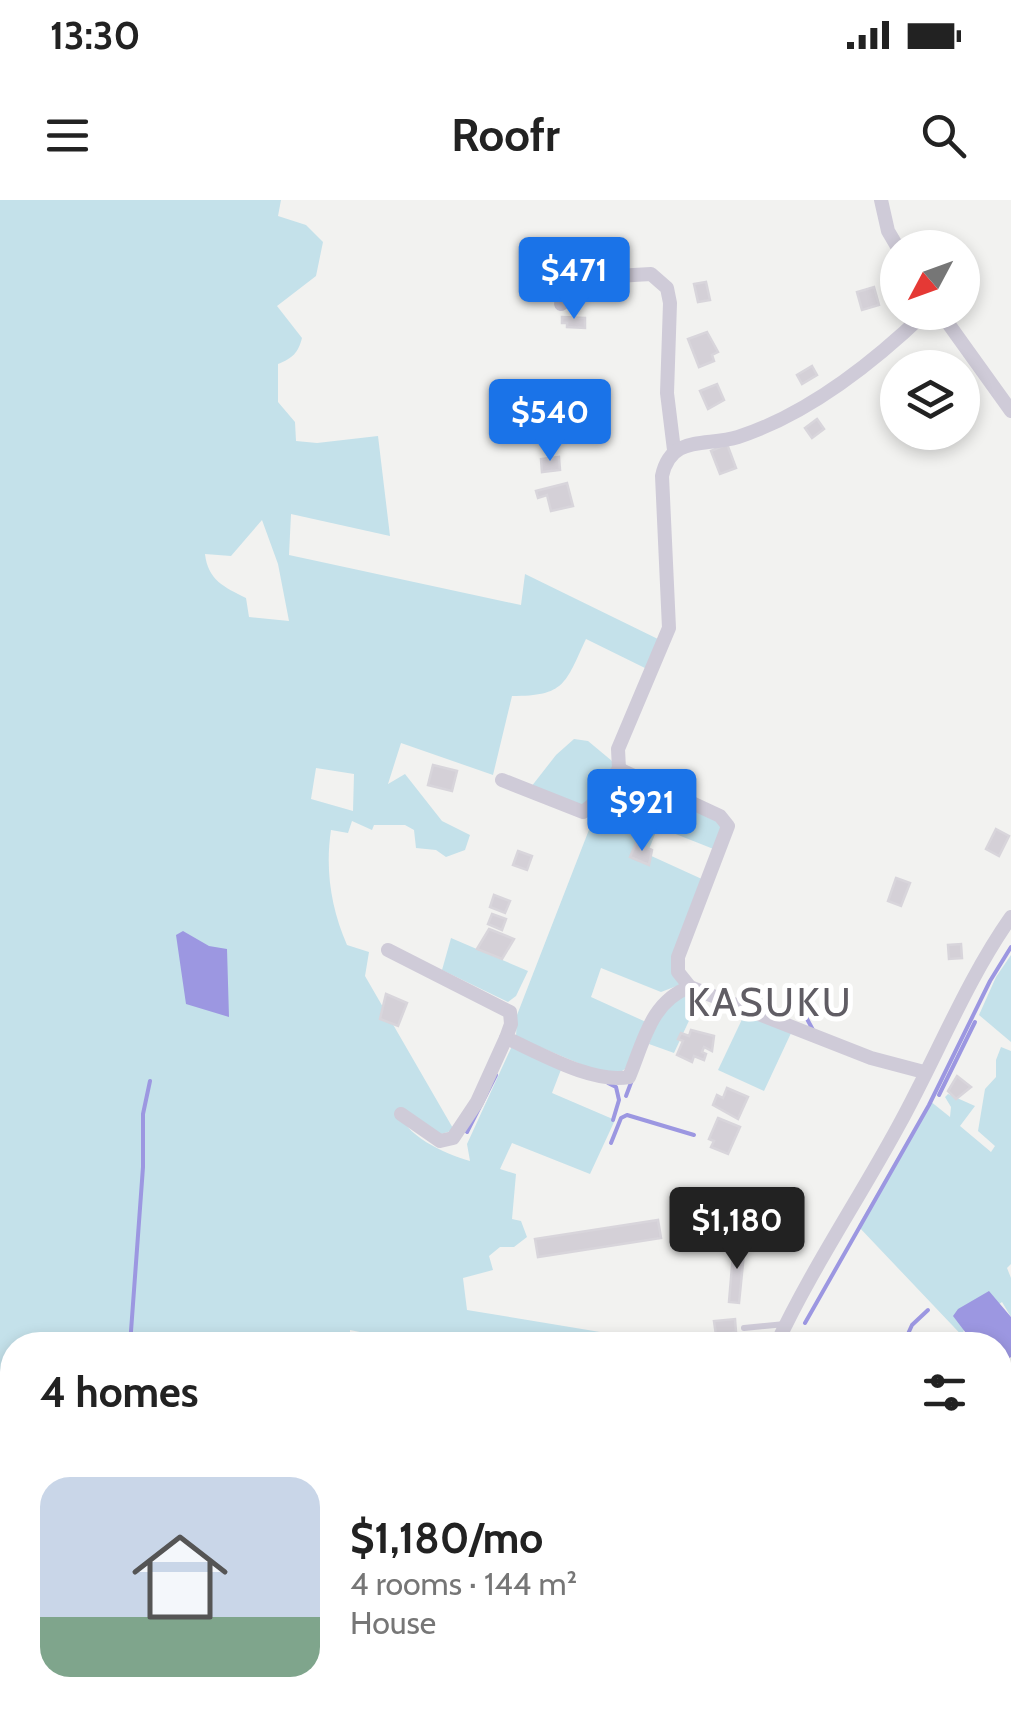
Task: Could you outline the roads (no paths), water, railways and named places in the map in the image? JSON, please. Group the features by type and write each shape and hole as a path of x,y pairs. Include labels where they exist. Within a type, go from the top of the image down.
{"street":[{"path":"881,200 888,230"},
{"path":"561,304 599,277 650,274 667,288 667,393 674,450"},
{"path":"502,780 583,812 592,806 619,769 618,749 669,628 662,476 674,450 736,438 805,406 864,368 906,330"},
{"path":"953,330 1011,411"},
{"path":"619,769 720,816 728,826 678,957 678,972 690,987 872,1058 924,1072"},
{"path":"784,1332 848,1210 899,1125 986,952 1011,917"},
{"path":"388,950 510,1012 511,1024 477,1102 453,1138 440,1141 401,1114"},
{"path":"506,1038 598,1077 629,1077 659,1005 672,993 690,987"}],"lane":[{"path":"744,1328 786,1324"}],"waterway":[{"path":"805,1323 929,1105 1011,947"},
{"path":"811,1000 806,1017 813,1030"},
{"path":"939,1095 975,1022"},
{"path":"467,1132 496,1075"},
{"path":"626,1096 632,1080"},
{"path":"131,1332 143,1114 150,1081"},
{"path":"608,1083 616,1087 619,1100 613,1120"},
{"path":"611,1143 621,1118 627,1115 694,1135"},
{"path":"909,1332 928,1310"}],"district":[{"name":"KASUKU","path":"770,1002"}]}
